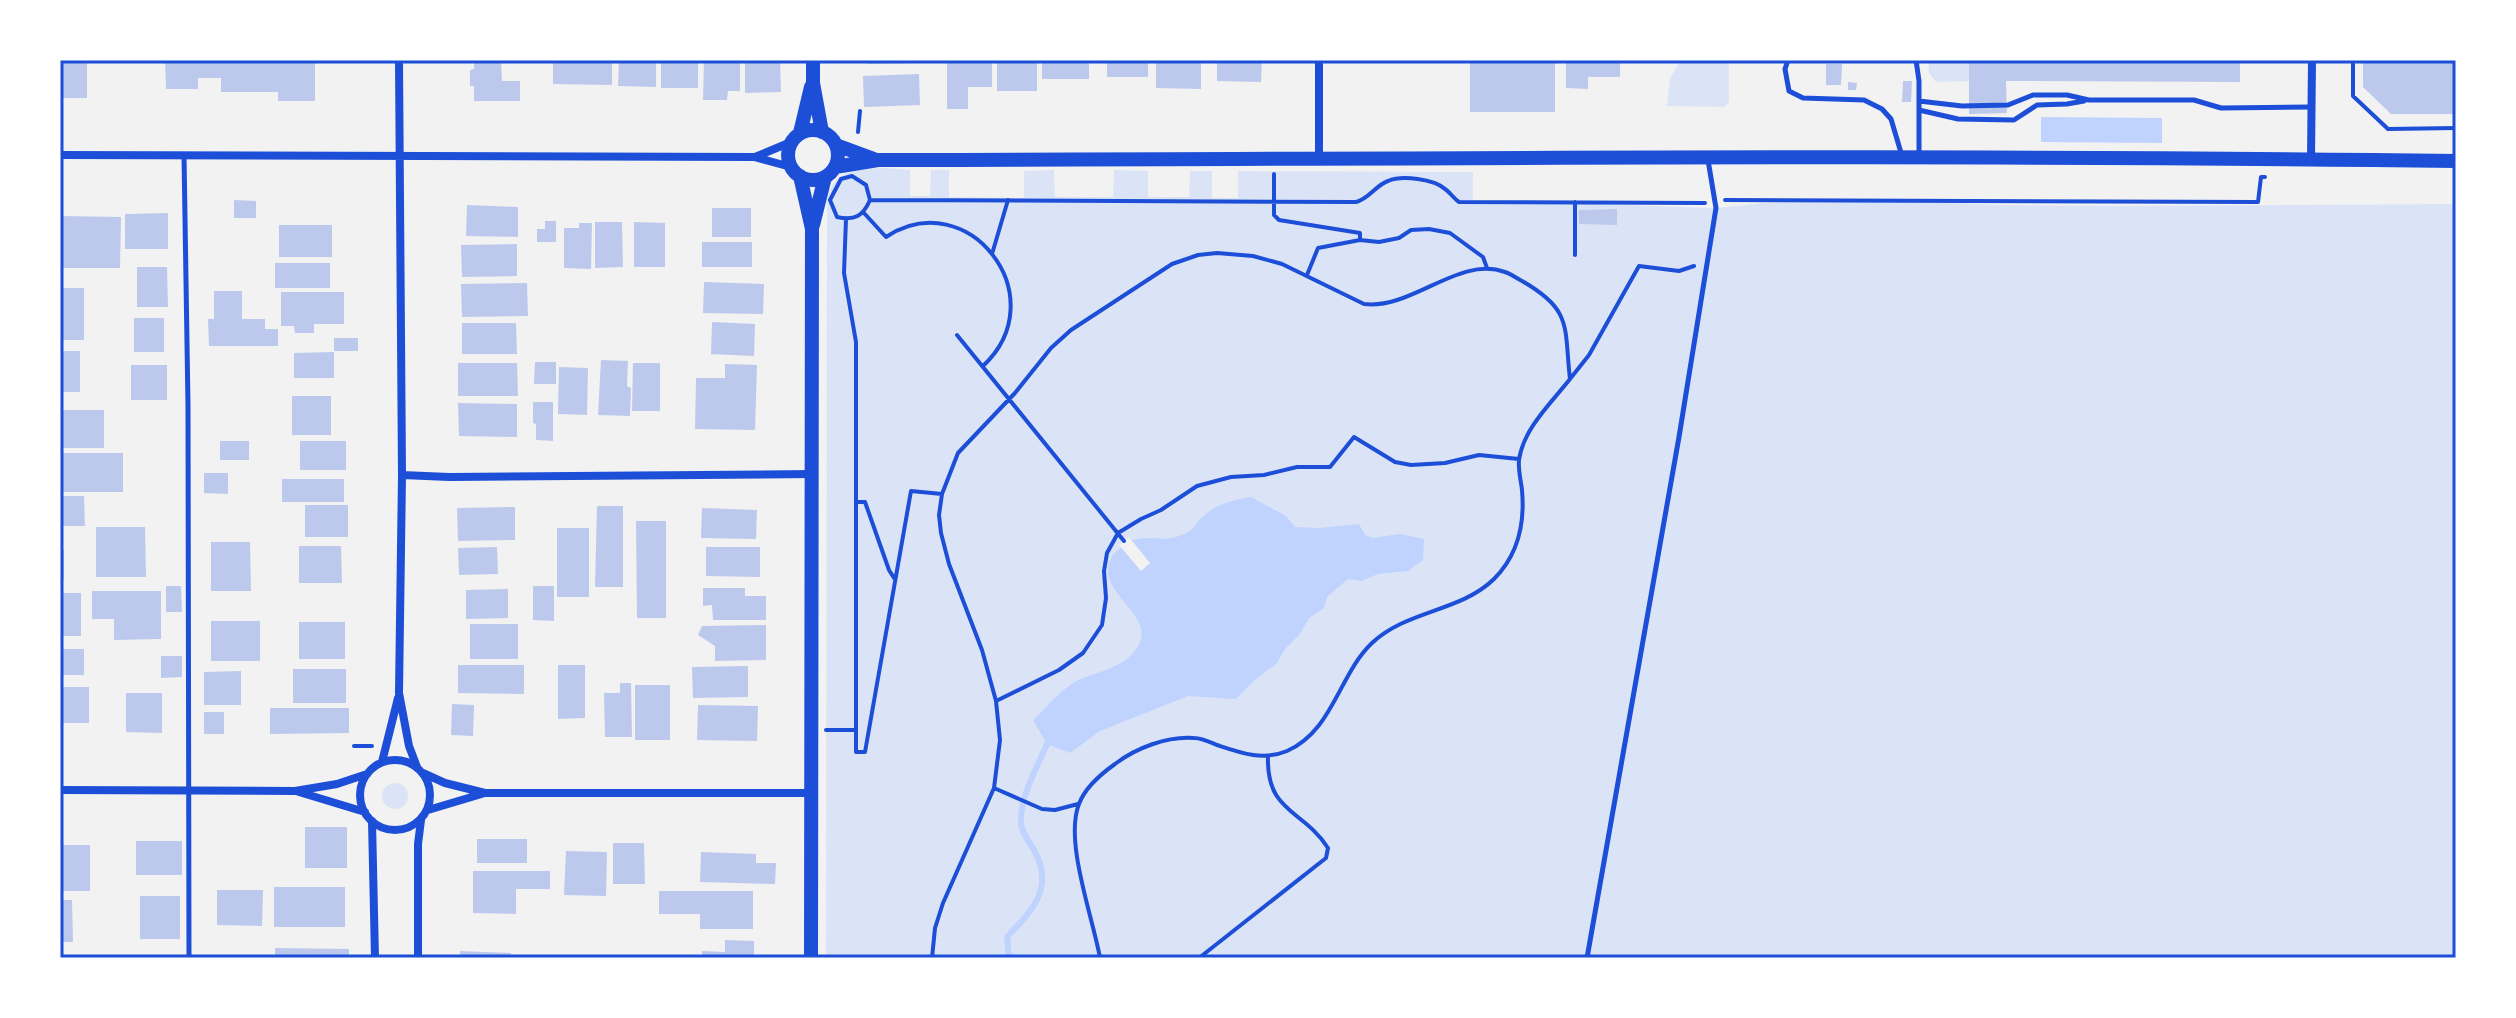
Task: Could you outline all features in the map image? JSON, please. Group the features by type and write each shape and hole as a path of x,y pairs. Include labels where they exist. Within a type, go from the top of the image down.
{"street":[{"path":"367,774 360,793 365,812 372,821 388,830 397,831 414,825 428,810 431,797 429,785 409,746 399,693 402,475 399,60"},
{"path":"813,60 813,83 822,132"},
{"path":"1319,60 1319,158"},
{"path":"2311,159 2312,60"},
{"path":"811,958 812,229 788,155 813,83"},
{"path":"754,157 812,130 832,139 836,145 837,160 830,172 812,229"},
{"path":"836,145 878,160"},
{"path":"60,155 754,157 812,180 830,172 878,160 1919,157 2456,161"},
{"path":"402,475 812,474"},
{"path":"382,762 399,693"},
{"path":"60,790 295,791 337,784 367,774 382,762 400,760 445,783 485,793 812,793"},
{"path":"295,791 365,812"},
{"path":"428,810 485,793"},
{"path":"418,958 418,844 421,819"},
{"path":"372,821 375,958"}],"lane":[{"path":"1788,60 1785,69 1789,91 1803,98 1864,100 1882,109 1891,119 1902,157"},
{"path":"1916,60 1919,157"},
{"path":"1919,101 1962,106 2008,105 2030,96 2067,95 2089,100"},
{"path":"1919,110 1958,119 2014,120 2037,105 2089,100 2194,100 2221,108 2311,107"},
{"path":"184,155 188,406 189,958"},
{"path":"1587,958 1717,204 1708,159"}],"path":[{"path":"2353,60 2353,96 2388,129 2456,128"},
{"path":"858,132 860,111"},
{"path":"1274,172 1274,215 1279,220 1360,233 1360,240"},
{"path":"852,176 866,185 870,200 864,213 855,218 837,217 830,200 841,179 852,176"},
{"path":"870,200 1356,202 1364,200 1387,181 1421,179 1446,189 1459,202 1707,205 1725,200 1883,199 2258,202 2261,177 2273,177"},
{"path":"992,254 1008,200"},
{"path":"1575,202 1575,255"},
{"path":"864,213 886,237 901,227 935,222 976,237 992,254 1009,285 1012,303 1010,322 1003,340 983,366"},
{"path":"846,219 844,273 856,342 856,752 865,752 911,491 942,494"},
{"path":"1307,275 1318,248 1360,240 1379,242 1399,238 1411,230 1450,233 1483,257 1487,269"},
{"path":"932,958 935,928 943,903 994,788 1000,740 996,701 971,618 949,564 939,515 942,494 958,453 1051,348 1071,330 1172,264 1198,255 1236,253 1282,264 1364,304 1379,306 1407,298 1457,275 1487,269 1505,271 1548,297 1560,313 1566,333 1570,379"},
{"path":"1100,958 1075,841 1078,804 1100,775 1124,757 1168,740 1196,738 1243,754 1268,756 1290,750 1325,717 1351,668 1384,632 1406,620 1478,593 1497,576 1511,556 1521,533 1524,515 1519,459 1524,443 1535,423 1589,355 1639,266 1679,271 1695,266 1700,259"},
{"path":"957,335 1124,541"},
{"path":"996,701 1059,670 1083,653 1102,625 1106,598 1105,562 1118,533 1197,486 1231,477 1264,475 1297,467 1330,467 1354,437 1395,462 1411,465 1445,463 1479,455 1519,459"},
{"path":"856,502 865,502 894,578"},
{"path":"825,730 856,730"},
{"path":"1199,958 1326,858 1328,848 1324,841 1289,812 1274,792 1268,774 1268,756"},
{"path":"994,788 1029,804 1055,810 1078,804"}],"shaded area":[{"path":"1680,60 1729,60 1729,102 1724,107 1667,106 1670,79"},
{"path":"1928,60 1969,60 1969,81 1936,82 1929,73"},
{"path":"886,168 910,170 910,196 930,196 931,170 949,170 949,197 1024,198 1024,171 1054,170 1055,197 1113,197 1114,170 1148,171 1148,197 1189,197 1190,171 1212,171 1212,198 1238,198 1238,171 1473,172 1473,200 1716,208 1764,203 1917,201 2124,206 2456,204 2456,958 826,958 827,201 835,182 848,172"},
{"path":"395,783 404,787 408,796 404,805 395,809 386,805 382,796 386,787"}],"water":[{"path":"2041,117 2162,118 2162,143 2041,142"},
{"path":"1251,497 1286,516 1295,527 1359,524 1365,535 1373,538 1400,534 1424,539 1423,560 1408,571 1378,574 1361,581 1348,579 1327,597 1324,608 1309,618 1277,663 1236,699 1188,696 1100,731 1070,753 1047,744 1033,720 1069,686 1130,656 1142,636 1140,624 1110,581 1108,569 1113,554 1132,540 1165,539 1185,533 1216,507"}],"pier":[{"path":"1129,537 1150,563 1141,571 1119,545"}],"building":[{"path":"60,60 87,60 87,98 60,98"},
{"path":"165,60 315,60 315,101 278,101 278,92 221,92 221,78 198,78 198,89 166,89"},
{"path":"474,60 501,60 502,81 520,81 520,101 474,101 470,70 474,69"},
{"path":"553,60 612,60 612,85 553,84"},
{"path":"619,60 656,60 656,87 618,86"},
{"path":"661,60 698,60 698,88 661,88"},
{"path":"704,60 740,60 740,91 728,91 727,100 703,100"},
{"path":"745,60 780,60 781,92 745,93"},
{"path":"867,60 921,60 921,63 867,64"},
{"path":"947,60 992,60 992,87 968,87 968,109 947,109"},
{"path":"997,60 1037,60 1037,91 997,91"},
{"path":"1042,60 1089,60 1089,79 1042,79"},
{"path":"1107,60 1148,60 1148,77 1107,77"},
{"path":"1156,60 1201,60 1201,89 1156,88"},
{"path":"1217,60 1262,60 1261,82 1217,81"},
{"path":"1470,60 1555,60 1555,112 1470,112"},
{"path":"1566,60 1620,60 1620,77 1588,77 1588,89 1566,88"},
{"path":"1969,60 2240,60 2240,82 2006,81 2007,113 1969,114"},
{"path":"2363,60 2456,60 2456,114 2391,114 2363,87"},
{"path":"1826,64 1842,64 1841,85 1826,85"},
{"path":"919,74 920,105 864,107 863,76"},
{"path":"1903,81 1912,81 1911,102 1902,102"},
{"path":"1848,82 1857,83 1856,90 1848,90"},
{"path":"234,200 256,201 256,218 234,218"},
{"path":"467,205 518,207 518,237 466,236"},
{"path":"712,208 751,208 751,237 712,237"},
{"path":"1617,209 1617,225 1579,224 1579,210"},
{"path":"168,213 168,249 125,249 125,214"},
{"path":"60,216 121,217 120,268 60,268"},
{"path":"545,221 556,221 556,242 537,242 537,229 545,229"},
{"path":"595,222 622,222 623,267 595,268"},
{"path":"634,222 665,223 665,267 634,267"},
{"path":"579,223 592,223 591,269 564,268 564,228 579,228"},
{"path":"279,225 332,225 332,257 279,257"},
{"path":"702,242 752,242 752,267 702,267"},
{"path":"517,244 517,276 462,277 461,245"},
{"path":"275,263 330,263 330,288 275,288"},
{"path":"137,267 167,267 168,307 137,307"},
{"path":"704,282 764,284 763,314 703,313"},
{"path":"527,283 528,316 462,317 461,284"},
{"path":"60,288 84,288 84,340 60,340"},
{"path":"214,291 242,291 242,319 265,319 265,329 278,329 278,346 209,346 208,319 214,319"},
{"path":"281,292 344,292 344,324 314,324 314,333 295,333 294,326 281,326"},
{"path":"134,318 164,318 164,352 134,352"},
{"path":"712,322 755,324 754,356 711,354"},
{"path":"462,323 516,323 517,354 462,354"},
{"path":"334,338 358,338 358,351 334,351"},
{"path":"60,351 80,351 80,392 60,392"},
{"path":"334,352 334,378 294,378 294,353"},
{"path":"601,360 628,361 630,416 598,415"},
{"path":"535,362 556,362 556,384 534,384"},
{"path":"458,363 517,363 518,396 458,396"},
{"path":"633,363 660,363 660,411 632,411"},
{"path":"725,364 757,365 755,430 695,429 696,378 725,378"},
{"path":"131,365 167,365 167,400 131,400"},
{"path":"559,367 588,368 587,415 558,414"},
{"path":"292,396 331,396 331,435 292,435"},
{"path":"533,402 553,402 553,441 536,440"},
{"path":"458,403 517,404 517,437 459,436"},
{"path":"60,410 104,410 104,448 60,448"},
{"path":"220,441 249,441 249,460 220,460"},
{"path":"300,441 346,441 346,470 300,470"},
{"path":"60,453 123,453 123,492 60,492"},
{"path":"204,473 228,473 228,494 204,493"},
{"path":"282,479 344,479 344,502 282,502"},
{"path":"60,496 84,496 85,526 60,526"},
{"path":"305,505 348,505 348,537 305,537"},
{"path":"597,506 623,506 623,587 595,587"},
{"path":"515,507 515,540 458,541 457,508"},
{"path":"702,508 757,510 756,539 701,538"},
{"path":"636,521 666,521 666,618 637,618"},
{"path":"96,527 145,527 146,577 96,577"},
{"path":"557,528 589,528 589,597 557,597"},
{"path":"211,542 250,542 251,591 211,591"},
{"path":"299,546 341,546 342,583 299,583"},
{"path":"497,547 498,574 459,575 458,548"},
{"path":"706,547 760,547 760,577 706,576"},
{"path":"60,550 64,550 64,579 60,579"},
{"path":"166,586 181,586 182,612 166,612"},
{"path":"533,586 554,586 554,621 533,620"},
{"path":"703,588 745,588 745,596 766,596 766,620 713,620 712,605 703,606"},
{"path":"508,589 508,618 466,619 466,590"},
{"path":"92,591 161,591 161,639 114,640 114,619 92,619"},
{"path":"60,593 81,593 81,636 60,636"},
{"path":"211,621 260,621 260,661 211,661"},
{"path":"299,622 345,622 345,659 299,659"},
{"path":"470,624 518,624 518,659 470,659"},
{"path":"766,625 766,660 715,661 715,646 698,635 702,626"},
{"path":"60,649 84,649 84,675 60,675"},
{"path":"161,656 182,656 182,677 161,678"},
{"path":"458,665 524,665 524,694 458,693"},
{"path":"558,665 585,665 585,718 558,719"},
{"path":"748,666 748,697 693,698 692,667"},
{"path":"293,669 346,669 346,703 293,703"},
{"path":"241,671 241,705 204,705 204,672"},
{"path":"620,683 631,683 632,737 605,737 604,693 620,693"},
{"path":"635,685 670,685 670,740 635,740"},
{"path":"60,687 89,687 89,723 60,723"},
{"path":"126,693 162,693 162,733 126,732"},
{"path":"452,704 474,705 473,736 451,735"},
{"path":"698,705 758,706 757,741 697,740"},
{"path":"270,708 349,708 349,733 270,734"},
{"path":"204,712 224,712 224,734 204,734"},
{"path":"305,827 347,827 347,868 305,868"},
{"path":"477,839 527,839 527,863 477,863"},
{"path":"136,841 182,841 182,875 136,875"},
{"path":"613,843 644,843 645,884 613,884"},
{"path":"60,845 90,845 90,891 60,891"},
{"path":"566,851 607,852 606,896 564,895"},
{"path":"701,852 756,854 756,863 776,863 775,884 700,882"},
{"path":"473,871 550,871 550,889 516,889 516,914 473,913"},
{"path":"274,887 345,887 345,927 274,927"},
{"path":"217,890 263,890 262,926 217,925"},
{"path":"659,891 753,891 753,929 700,929 700,914 659,914"},
{"path":"140,896 180,896 180,939 140,939"},
{"path":"60,900 72,900 73,942 60,942"},
{"path":"725,940 754,941 754,958 702,958 702,951 725,952"},
{"path":"275,948 349,949 349,958 275,958"},
{"path":"460,951 511,953 510,958 460,958"}],"waterway":[{"path":"1009,958 1007,937 1033,907 1042,887 1040,863 1024,833 1021,812 1026,792 1047,744"}]}
